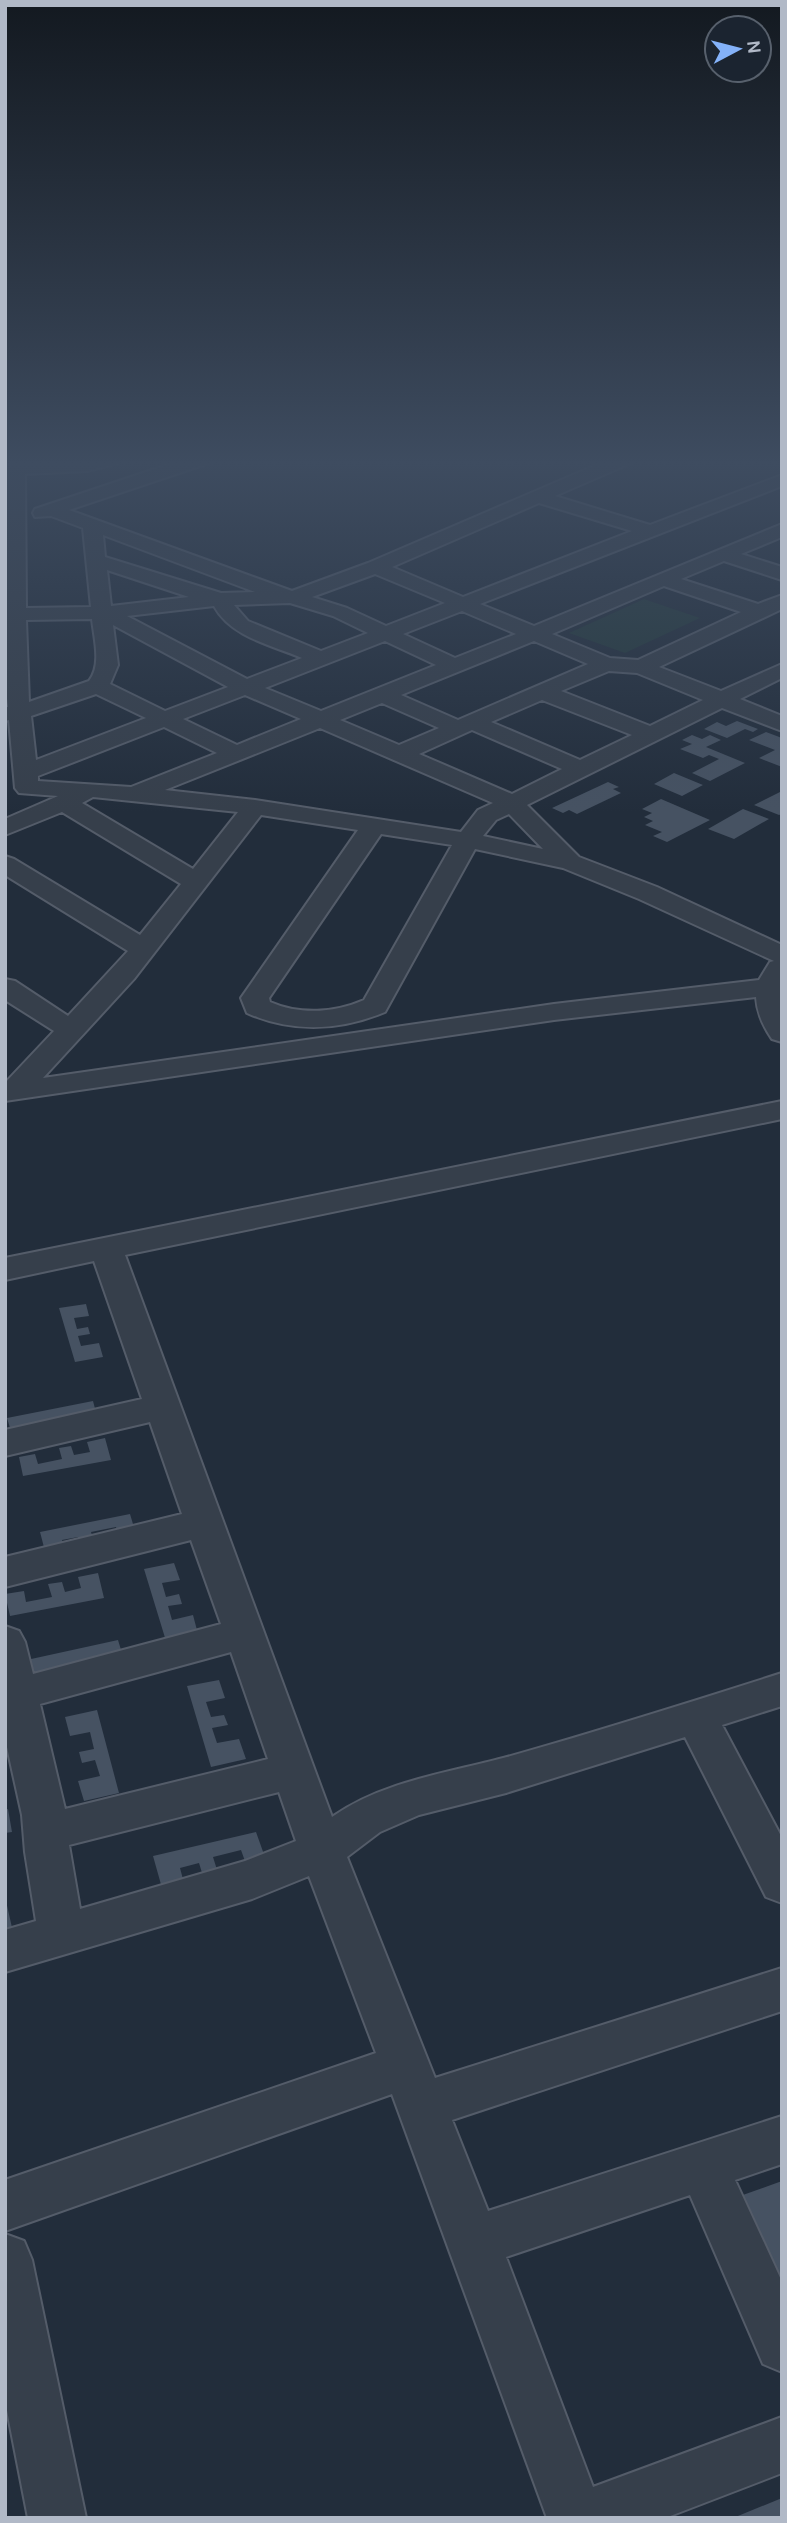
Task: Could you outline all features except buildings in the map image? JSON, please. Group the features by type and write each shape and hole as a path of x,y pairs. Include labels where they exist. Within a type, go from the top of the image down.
{"street":[{"path":"11,714 97,686 104,677 107,666 98,577"},
{"path":"145,577 221,599 230,616 241,625 320,658"},
{"path":"232,577 340,612 455,666"},
{"path":"10,614 103,614 221,599 294,597 349,577"},
{"path":"397,577 606,664 641,667 782,724"},
{"path":"20,782 245,687 462,606 531,577"},
{"path":"134,794 455,666 666,577"},
{"path":"661,579 758,611"},
{"path":"10,582 11,714 20,782"},
{"path":"603,584 627,593"},
{"path":"641,667 782,601"},
{"path":"103,614 245,687 511,802 570,862"},
{"path":"398,754 606,664"},
{"path":"374,826 255,999 257,1007 268,1013 316,1019 341,1018 374,1006 467,841 487,816 579,768 653,735 782,670"},
{"path":"97,686 235,753"},
{"path":"543,692 653,735"},
{"path":"383,695 579,768"},
{"path":"20,782 255,807 467,841 570,862 648,892 782,955"},
{"path":"5,828 92,790"},
{"path":"65,803 196,882"},
{"path":"10,1091 71,1030 144,949 255,807"},
{"path":"5,864 144,949"},
{"path":"10,1091 776,977 770,1009 782,1033"},
{"path":"5,987 71,1030"},
{"path":"5,1269 782,1110"},
{"path":"106,1248 322,1850 474,2242 576,2518"},
{"path":"5,1443 163,1408"},
{"path":"5,1572 204,1523"},
{"path":"18,1695 244,1633"},
{"path":"5,1642 44,1815 61,1934"},
{"path":"5,1951 252,1878 322,1850 365,1819 412,1799 506,1775 782,1689"},
{"path":"696,1717 782,1883"},
{"path":"46,1832 293,1771"},
{"path":"5,2206 414,2086 782,1989"},
{"path":"474,2242 782,2140"},
{"path":"703,2166 782,2345"},
{"path":"5,2260 57,2518"},
{"path":"588,2518 782,2445"}],"green space":[{"path":"644,599 700,618 625,653 569,633"}]}
